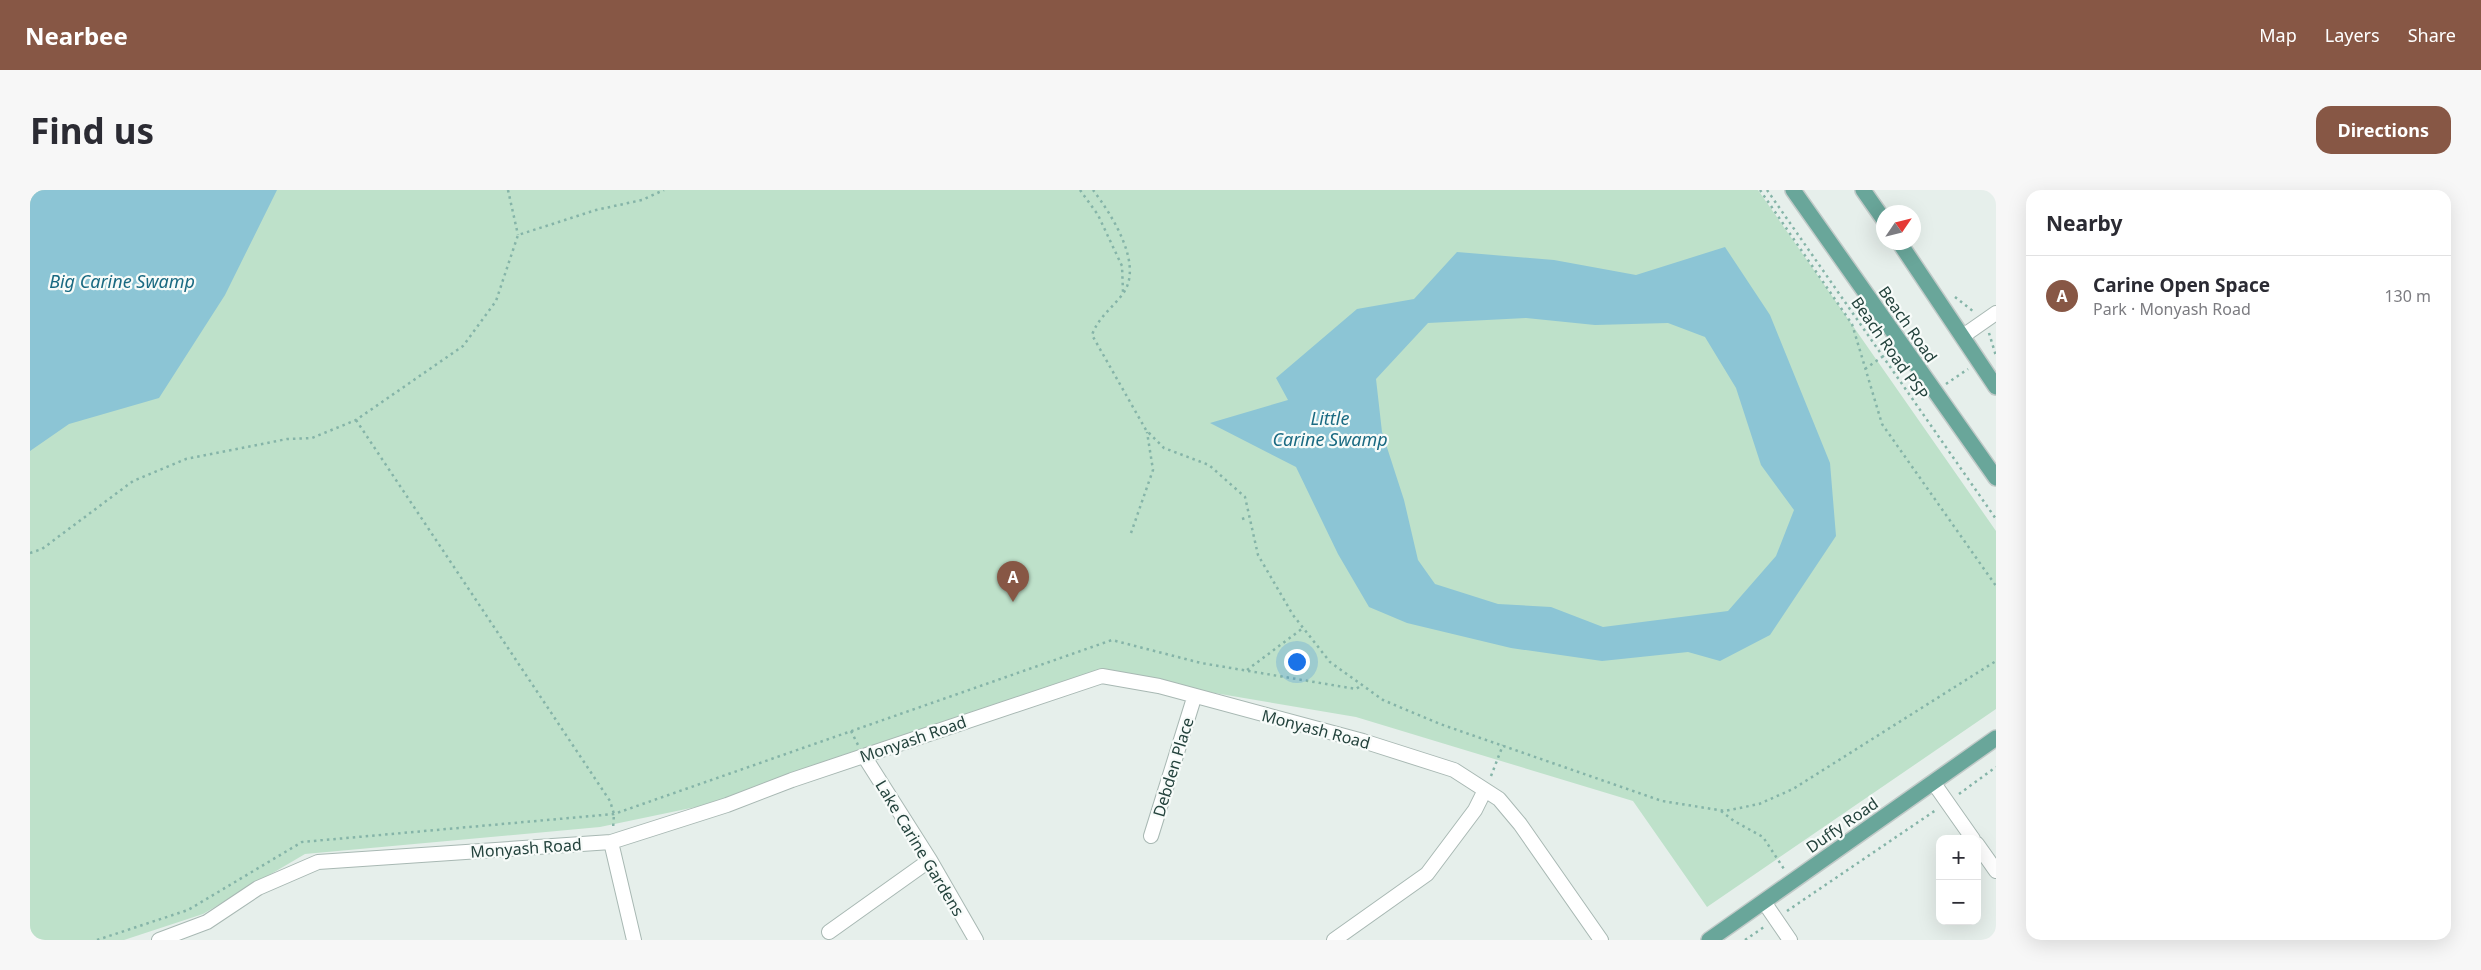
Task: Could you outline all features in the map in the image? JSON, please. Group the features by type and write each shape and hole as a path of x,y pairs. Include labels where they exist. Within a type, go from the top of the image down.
{"main road":[{"name":"Beach Road","path":"1794,190 1996,478"},
{"path":"1863,190 1876,209"},
{"path":"1904,250 1996,387"},
{"name":"Duffy Road","path":"1709,940 1996,738"}],"street":[{"path":"1963,336 1996,313"},
{"name":"Monyash Road","path":"159,940 207,922 258,888 318,862 611,842 727,805 864,756 1102,676 1159,686 1194,698 1372,744 1454,770 1499,799 1520,824 1601,940"},
{"name":"Debden Place","path":"1151,836 1194,698"},
{"name":"Lake Carine Gardens","path":"864,756 930,860 976,940"},
{"path":"1933,782 1970,835"},
{"path":"1334,940 1427,874 1475,810 1485,790"},
{"path":"611,842 634,940"},
{"path":"1981,850 1996,871"},
{"path":"829,932 930,860"},
{"path":"1764,902 1790,940"}],"path":[{"path":"30,553 42,549 133,481 168,466 186,459 287,439 312,438 356,420 463,346 496,301 518,235 508,190"},
{"path":"518,235 596,210 642,200 664,190"},
{"path":"1080,190 1098,215 1122,266 1123,294"},
{"path":"1093,190 1127,249 1130,278 1123,294 1096,324 1092,335 1146,430 1164,448 1209,465 1246,497 1248,517 1258,555 1293,615 1330,662 1383,700 1440,724 1662,801 1720,810 1759,804 1793,789 1996,661"},
{"path":"1760,190 1852,324 1882,424 1996,586"},
{"name":"Beach Road PSP","path":"1767,190 1996,519"},
{"path":"1950,290 1955,297 1972,310 1991,336 1993,351 1996,356"},
{"path":"1865,369 1882,357"},
{"path":"1915,404 1979,361"},
{"path":"356,420 610,801 614,814 611,842"},
{"path":"1131,532 1153,470 1146,430"},
{"path":"1242,519 1248,517"},
{"path":"1247,670 1303,628"},
{"path":"97,940 188,910 302,842 614,814 1112,640 1201,663 1356,689 1362,685"},
{"path":"1485,790 1503,745"},
{"path":"1745,940 1948,802 1996,767"},
{"path":"1720,810 1734,821 1762,837 1793,882"}],"green space":[{"path":"30,190 1758,190 1996,531 1996,709 1707,907 1633,801 1356,717 1096,673 715,803 600,827 305,854 203,914 124,940 30,940"}],"water":[{"name":"Big Carine Swamp","path":"30,190 277,190 225,295 159,398 69,424 30,451"},
{"name":"Little Carine Swamp","path":"1725,247 1770,315 1830,463 1836,536 1770,635 1720,661 1688,652 1602,661 1511,648 1407,623 1369,607 1338,554 1296,467 1210,423 1288,400 1276,378 1357,309 1414,299 1457,252 1554,260 1636,275","holes":["1526,318 1595,325 1668,323 1705,337 1736,388 1761,465 1794,510 1776,556 1728,611 1603,627 1551,607 1498,604 1435,584 1418,560 1404,500 1382,432 1376,379 1428,323"]}],"place":[{"name":"Carine Open Space","path":"1013,602"}]}
